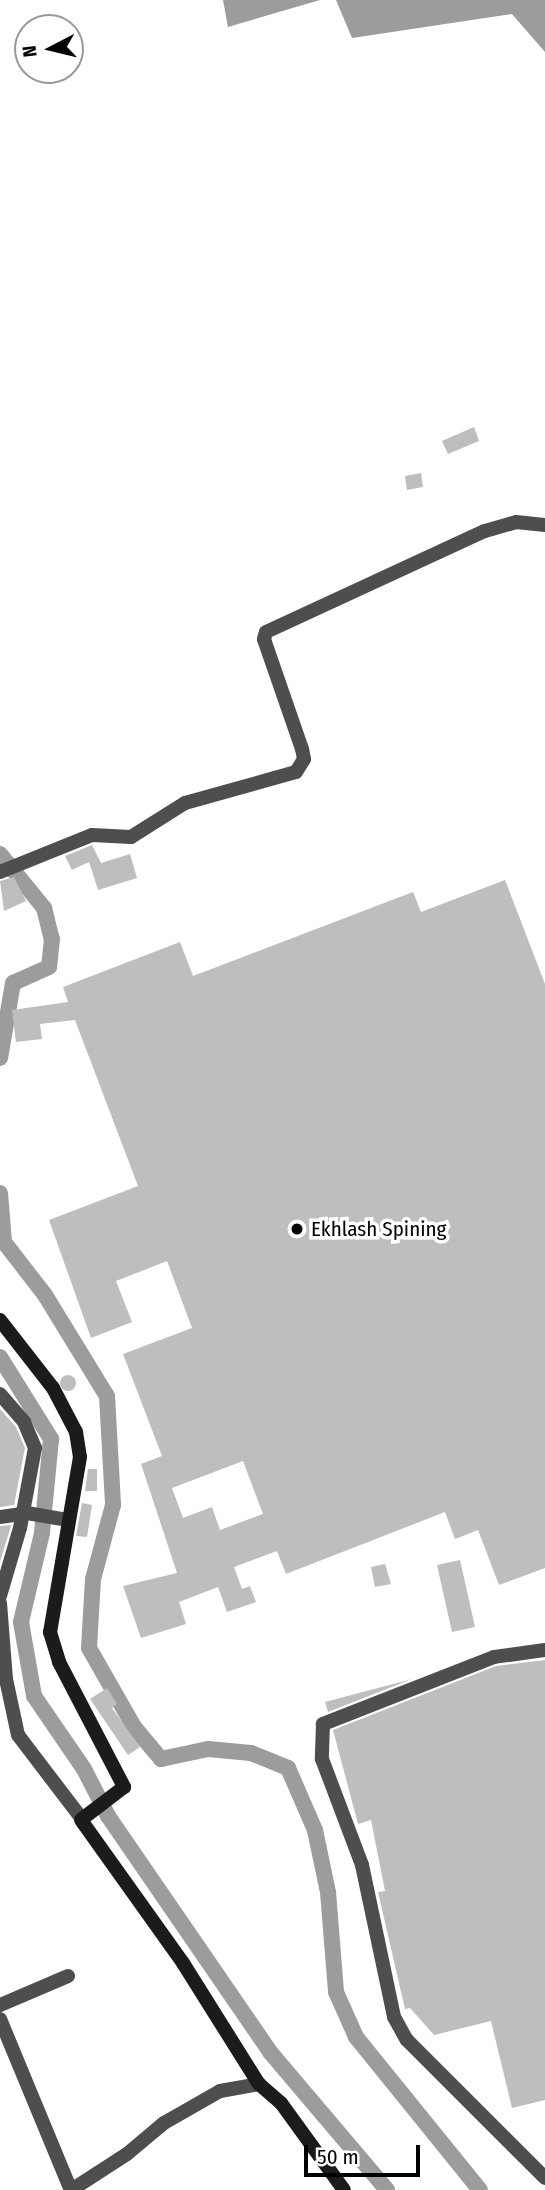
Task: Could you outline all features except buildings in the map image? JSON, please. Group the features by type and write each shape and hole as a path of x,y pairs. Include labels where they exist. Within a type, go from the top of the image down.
{"street":[{"path":"0,872 92,835 131,837 185,803 296,772 304,759 302,749 266,632 485,531 516,522 545,525"},
{"path":"0,1320 54,1388 76,1432 80,1457 50,1632 59,1662 124,1787 82,1819"},
{"path":"0,1394 24,1422 35,1448 24,1513 0,1596"},
{"path":"0,1517 24,1513 68,1520"},
{"path":"0,1603 6,1679 18,1735 82,1819 183,1964 259,2084 281,2103 344,2190"},
{"path":"545,1650 494,1657 323,1724 322,1759 362,1865 394,2017 407,2040 545,2178"},
{"path":"0,2005 68,1976"},
{"path":"0,2019 72,2189 127,2154 164,2123 220,2091 259,2084"}],"shaded area":[{"path":"223,0 320,0 228,27"},
{"path":"336,0 545,0 545,52 512,14 352,38"}],"waterway":[{"path":"0,854 44,908 52,939 49,967 13,983 0,1058"},
{"path":"0,1193 4,1242 45,1295 107,1396 113,1505 93,1579 89,1648 134,1727 161,1759 208,1749 251,1753 288,1768 315,1830 328,1892 336,1992 356,2037 480,2190"},
{"path":"0,1357 51,1439 42,1533 21,1622 34,1696 84,1769 108,1816 270,2052 387,2190"}],"place":[{"name":"Ekhlash Spining","path":"297,1229"}]}
